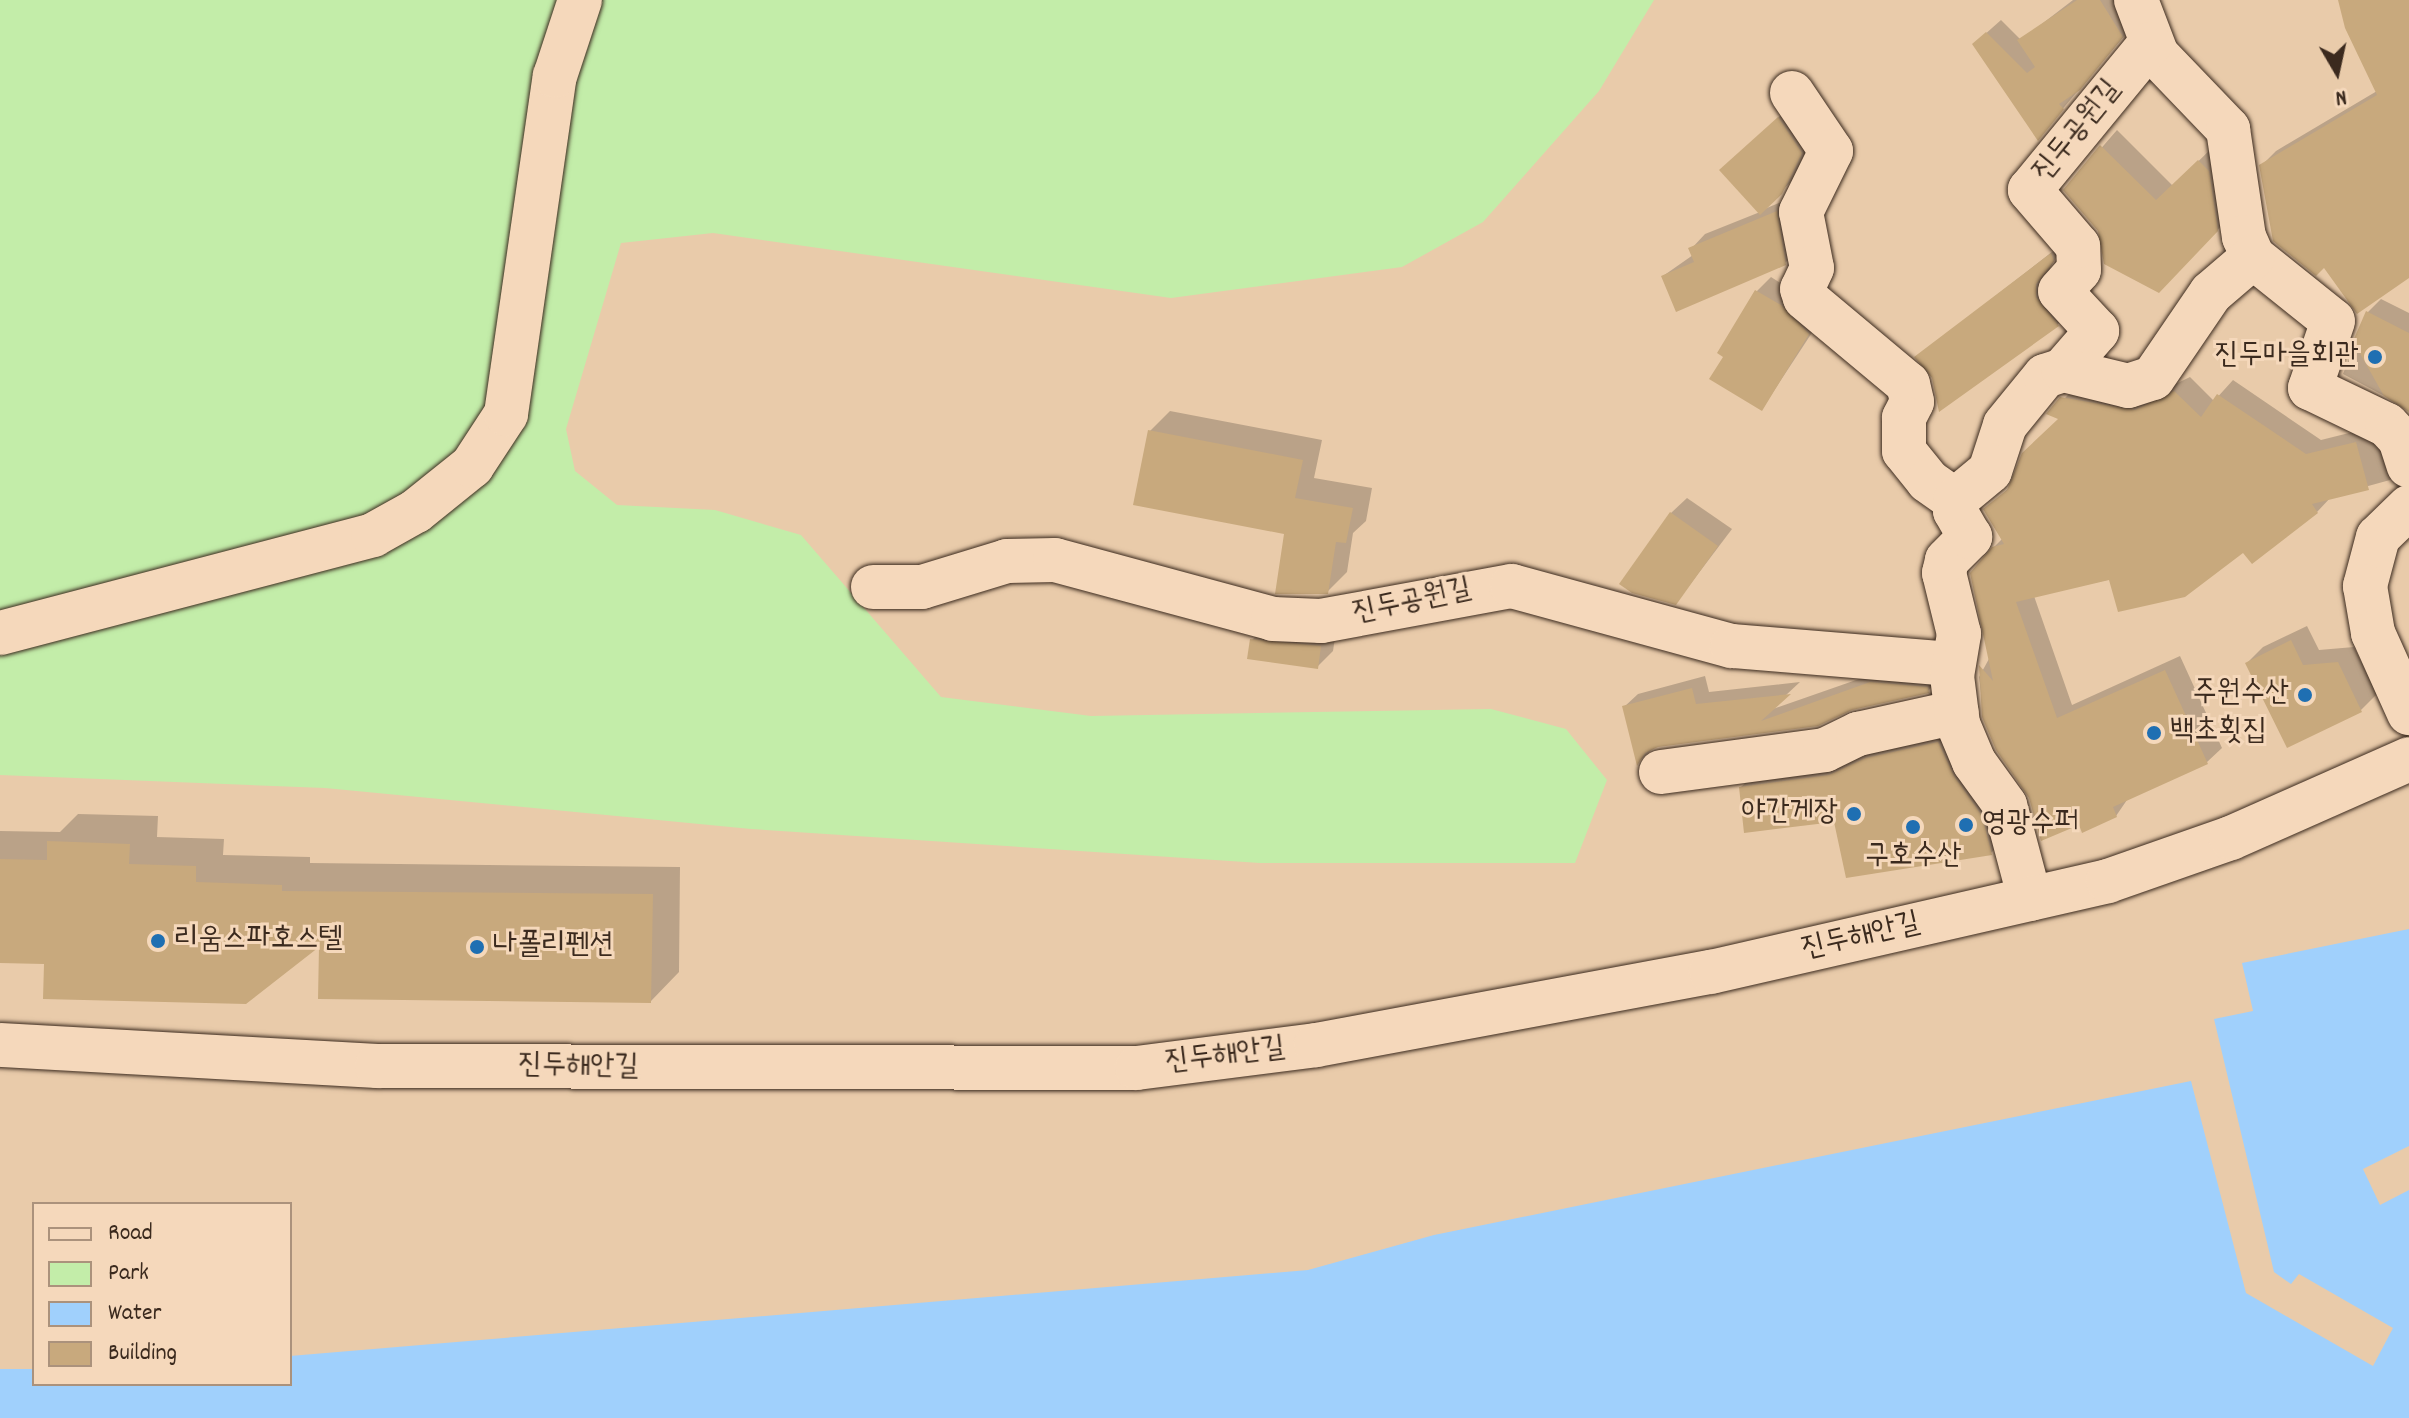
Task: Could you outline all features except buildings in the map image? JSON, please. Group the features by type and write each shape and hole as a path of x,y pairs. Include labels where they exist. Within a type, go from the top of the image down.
{"street":[{"path":"0,633 373,535 416,511 472,466 506,414 555,76 580,0"},
{"path":"2136,0 2150,44 2228,129 2244,237 2253,257 2333,321 2308,382 2314,393 2387,425 2406,442"},
{"name":"진두공원길","path":"1955,500 1990,471 2005,425 2033,385 2063,370 2097,331 2060,291 2079,270 2078,246 2030,190 2150,44"},
{"path":"1792,93 1831,151 1801,212 1812,268 1802,289 1805,298 1908,384 1912,402 1904,418 1904,451 1928,481 1955,500 1955,511 1970,537 1947,560 1944,573 1959,634 1953,664 1957,712 1963,742 2005,805 2030,899"},
{"path":"2063,370 2128,386 2153,378 2211,293 2253,257"},
{"path":"2409,507 2378,537 2365,586 2373,633 2409,713"},
{"name":"진두공원길","path":"873,587 922,587 1007,561 1055,560 1273,619 1321,621 1512,586 1732,646 1953,664"},
{"path":"1661,772 1825,750 1858,734 1957,712"},
{"name":"진두해안길","path":"0,1045 377,1066 1137,1068 1316,1045 1711,972 2108,881 2231,838 2409,759"}],"green space":[{"path":"0,0 1654,0 1599,91 1483,222 1402,267 1171,298 713,233 621,243 566,429 575,471 617,505 715,510 801,535 941,697 1091,716 1491,709 1566,729 1607,780 1575,863 1260,863 751,829 325,788 0,775"}],"water":[{"path":"2409,929 2409,1146 2363,1169 2380,1205 2409,1190 2409,1418 0,1418 0,1369 32,1369 32,1386 292,1386 292,1356 1308,1270 1434,1235 2191,1081 2246,1293 2373,1366 2393,1328 2299,1274 2291,1284 2274,1272 2214,1019 2253,1011 2242,963"}],"place":[{"name":"진두마을회관","path":"2375,357"},
{"name":"주원수산","path":"2305,695"},
{"name":"백초횟집","path":"2154,733"},
{"name":"야간게장","path":"1854,814"},
{"name":"영광수퍼","path":"1966,825"},
{"name":"구호수산","path":"1913,827"},
{"name":"리움스파호스텔","path":"158,941"},
{"name":"나폴리펜션","path":"477,947"}]}
